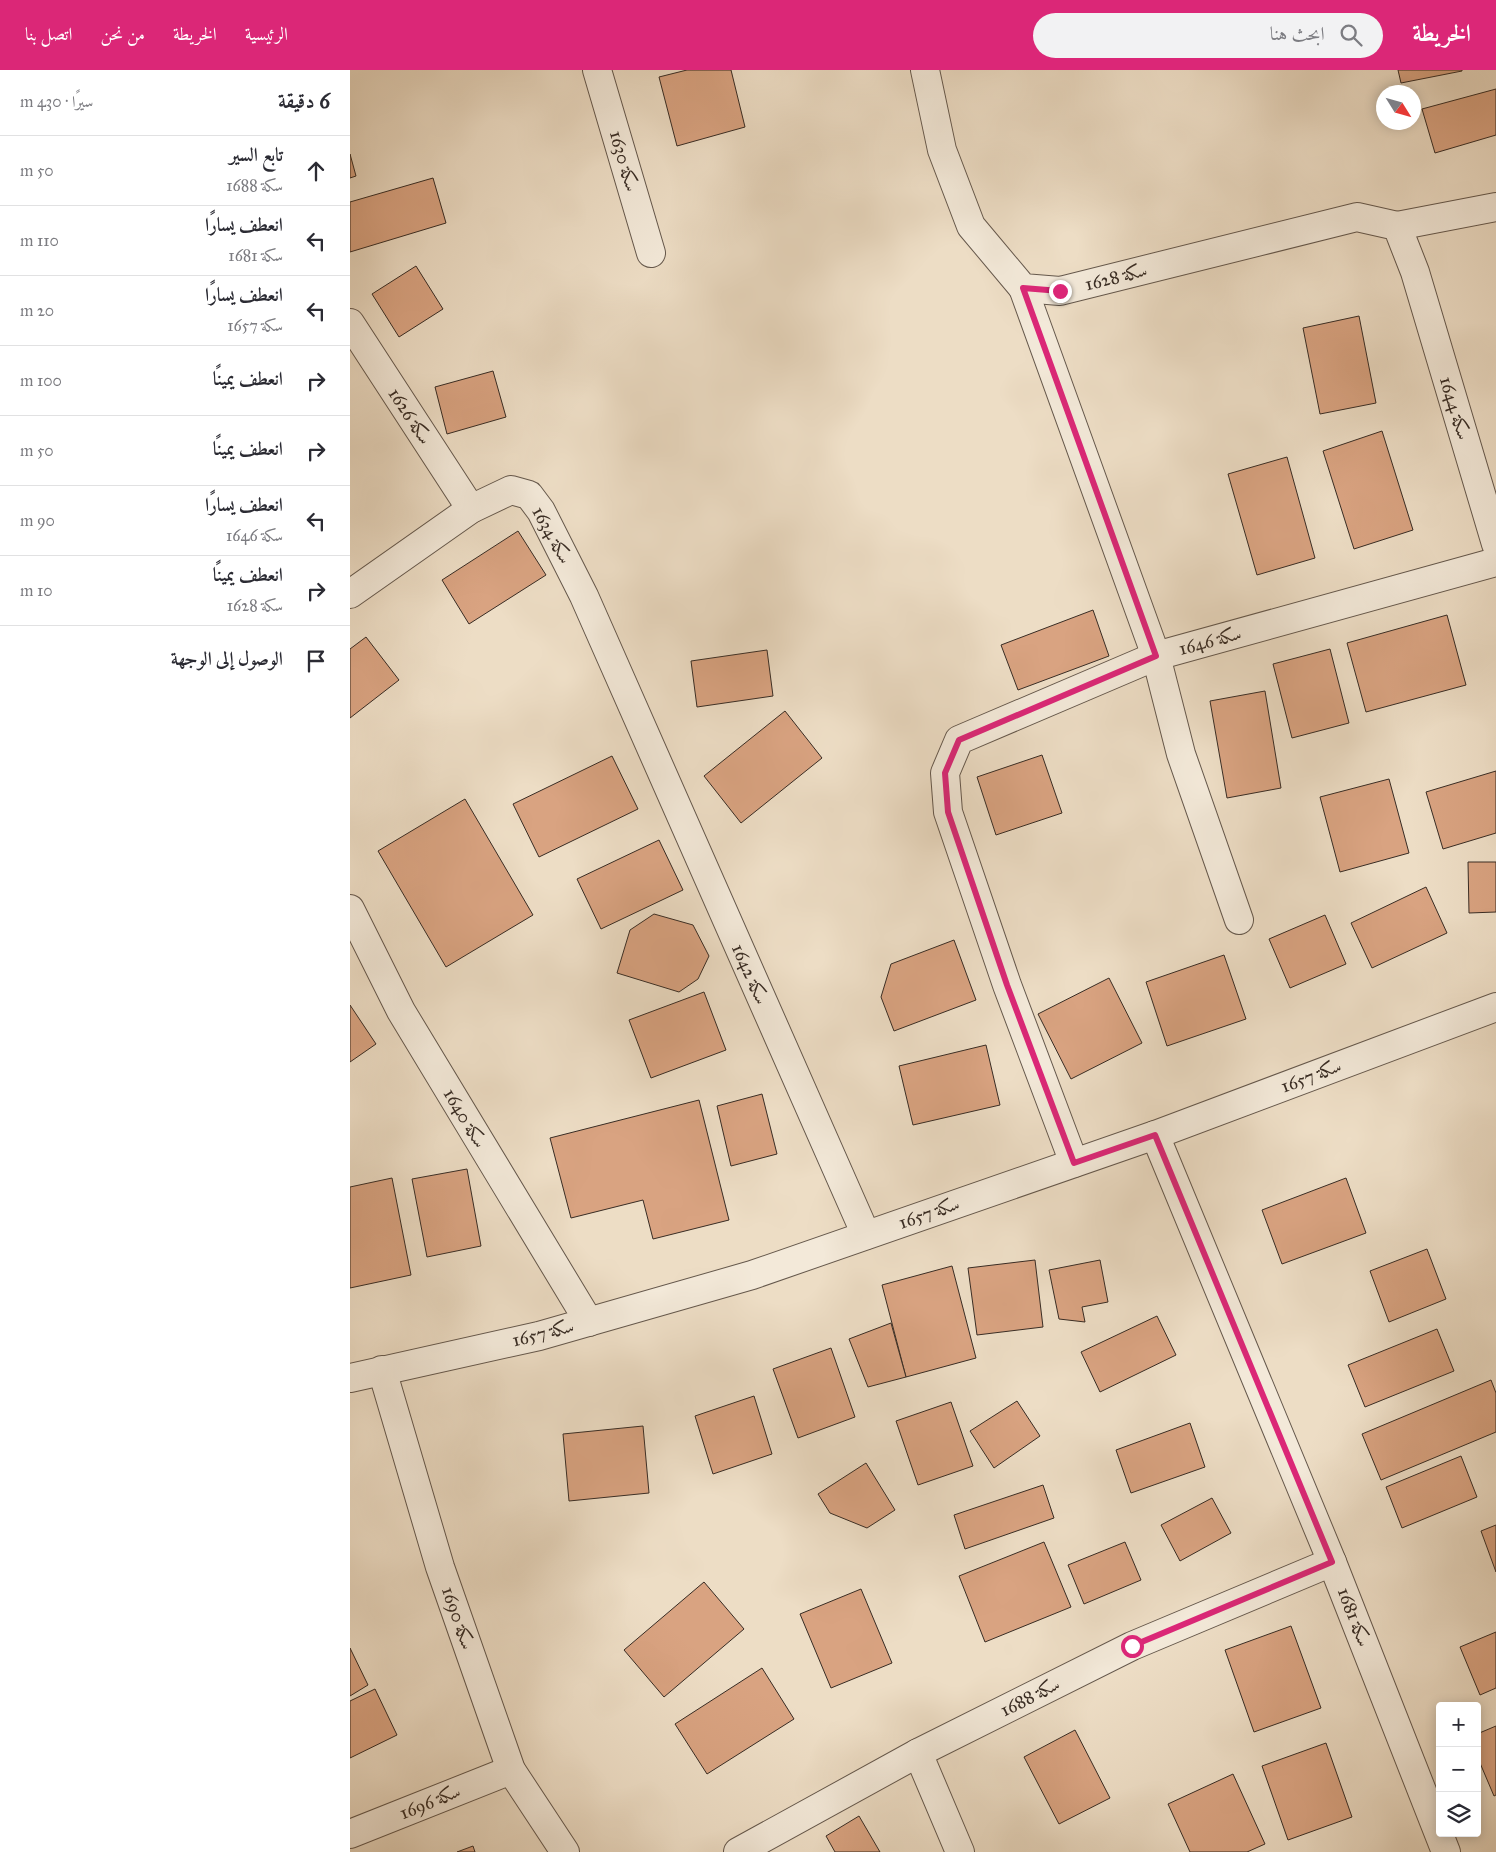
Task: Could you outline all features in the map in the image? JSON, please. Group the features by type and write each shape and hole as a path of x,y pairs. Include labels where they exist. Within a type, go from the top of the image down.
{"street":[{"name":"سكة 1630","path":"597,70 651,253"},
{"path":"926,70 942,150 971,226 1023,288"},
{"path":"1397,226 1496,206"},
{"name":"سكة 1628","path":"1023,288 1060,291 1357,217 1397,226"},
{"name":"سكة 1644","path":"1397,226 1415,272 1496,544"},
{"name":"سكة 1646","path":"1023,288 1156,656 1496,562"},
{"name":"سكة 1626","path":"350,323 471,509"},
{"name":"سكة 1634","path":"350,594 471,509 511,490 529,495 541,512 580,588 635,713"},
{"path":"1074,1163 1007,985 948,812 945,773 959,740 1156,656 1181,754 1239,920"},
{"name":"سكة 1642","path":"635,713 866,1235"},
{"name":"سكة 1640","path":"350,909 401,1011 588,1322"},
{"name":"سكة 1657","path":"350,1378 539,1336 752,1275 1155,1135 1496,1007"},
{"name":"سكة 1681","path":"1155,1135 1332,1562 1446,1852"},
{"name":"سكة 1690","path":"382,1370 440,1567 511,1770 565,1852"},
{"name":"سكة 1688","path":"738,1852 918,1752 1132,1646 1332,1562"},
{"path":"918,1752 960,1852"},
{"name":"سكة 1696","path":"350,1834 511,1770"}],"building":[{"path":"687,70 731,70 745,127 677,146 659,77"},
{"path":"1398,70 1462,70 1462,71 1401,83"},
{"path":"1496,89 1496,135 1435,153 1422,109"},
{"path":"350,154 356,176 350,178"},
{"path":"433,178 446,223 350,252 350,202"},
{"path":"416,266 443,309 399,337 372,294"},
{"path":"1359,316 1376,403 1320,414 1303,328"},
{"path":"493,371 506,417 447,434 435,387"},
{"path":"1382,431 1413,530 1354,549 1323,451"},
{"path":"1287,457 1315,558 1257,575 1228,474"},
{"path":"518,531 546,575 469,624 442,580"},
{"path":"1093,610 1109,656 1018,690 1001,645"},
{"path":"1447,615 1466,685 1366,712 1347,643"},
{"path":"366,637 399,680 350,718 350,649"},
{"path":"1330,649 1349,723 1292,738 1273,664"},
{"path":"767,650 773,696 697,707 691,661"},
{"path":"1265,691 1281,788 1227,798 1210,701"},
{"path":"785,711 822,758 741,823 704,776"},
{"path":"1042,755 1062,813 996,835 977,777"},
{"path":"612,756 638,809 539,857 513,804"},
{"path":"1496,771 1496,833 1443,849 1426,792"},
{"path":"1389,779 1409,853 1340,872 1320,797"},
{"path":"465,799 533,915 446,967 378,851"},
{"path":"659,840 683,890 601,929 577,879"},
{"path":"1468,862 1496,862 1496,912 1469,913"},
{"path":"1426,887 1447,933 1372,968 1351,923"},
{"path":"654,914 693,925 709,956 698,979 679,992 617,973 630,930"},
{"path":"1325,915 1346,964 1290,988 1269,939"},
{"path":"954,940 976,1000 894,1031 881,997 891,964"},
{"path":"1224,955 1246,1019 1167,1046 1146,982"},
{"path":"1109,978 1142,1043 1071,1079 1038,1014"},
{"path":"704,992 726,1050 651,1078 629,1020"},
{"path":"350,1005 376,1044 350,1062"},
{"path":"986,1045 1000,1105 913,1125 899,1066"},
{"path":"762,1094 777,1154 731,1166 717,1106"},
{"path":"699,1100 729,1220 653,1239 643,1200 571,1218 550,1138"},
{"path":"467,1169 481,1246 427,1257 412,1179"},
{"path":"392,1178 411,1275 350,1288 350,1187"},
{"path":"1346,1178 1366,1233 1282,1264 1262,1210"},
{"path":"1427,1249 1446,1299 1389,1322 1370,1271"},
{"path":"1035,1260 1043,1327 977,1335 968,1268"},
{"path":"1100,1260 1108,1302 1082,1307 1085,1322 1059,1319 1049,1270"},
{"path":"952,1266 976,1358 906,1377 882,1285"},
{"path":"1157,1316 1176,1355 1100,1392 1081,1352"},
{"path":"891,1323 906,1377 868,1387 849,1339"},
{"path":"1437,1329 1454,1371 1365,1407 1348,1365"},
{"path":"831,1348 855,1417 798,1438 773,1369"},
{"path":"1491,1380 1496,1393 1496,1432 1381,1480 1362,1434"},
{"path":"754,1396 772,1454 713,1474 695,1416"},
{"path":"1017,1401 1040,1436 994,1468 970,1431"},
{"path":"951,1402 973,1466 918,1485 896,1421"},
{"path":"1190,1423 1205,1467 1131,1493 1116,1450"},
{"path":"643,1426 649,1493 569,1501 563,1434"},
{"path":"1461,1456 1477,1497 1402,1528 1386,1487"},
{"path":"866,1463 895,1510 867,1528 830,1513 818,1494"},
{"path":"1043,1485 1054,1518 965,1549 954,1515"},
{"path":"1212,1498 1231,1533 1180,1561 1161,1525"},
{"path":"1496,1525 1496,1572 1481,1531"},
{"path":"1044,1542 1071,1607 985,1642 959,1576"},
{"path":"1125,1542 1141,1580 1084,1604 1068,1565"},
{"path":"704,1582 744,1629 664,1697 624,1650"},
{"path":"861,1589 892,1663 831,1688 800,1614"},
{"path":"1291,1626 1321,1708 1254,1732 1225,1650"},
{"path":"1496,1632 1496,1688 1480,1695 1460,1647"},
{"path":"350,1648 368,1685 350,1696"},
{"path":"762,1668 794,1719 707,1774 675,1724"},
{"path":"375,1689 397,1735 350,1758 350,1701"},
{"path":"1496,1726 1496,1795 1494,1796 1481,1765 1481,1732"},
{"path":"1075,1730 1110,1798 1059,1824 1024,1757"},
{"path":"1326,1743 1352,1817 1288,1840 1262,1766"},
{"path":"1233,1774 1265,1844 1247,1852 1190,1852 1168,1804"},
{"path":"859,1816 880,1852 835,1852 826,1836"},
{"path":"473,1846 475,1852 457,1852"}],"route":[{"path":"1060,291 1023,288 1156,656 959,740 945,773 948,812 1007,985 1074,1163 1155,1135 1332,1562 1132,1646"}]}
